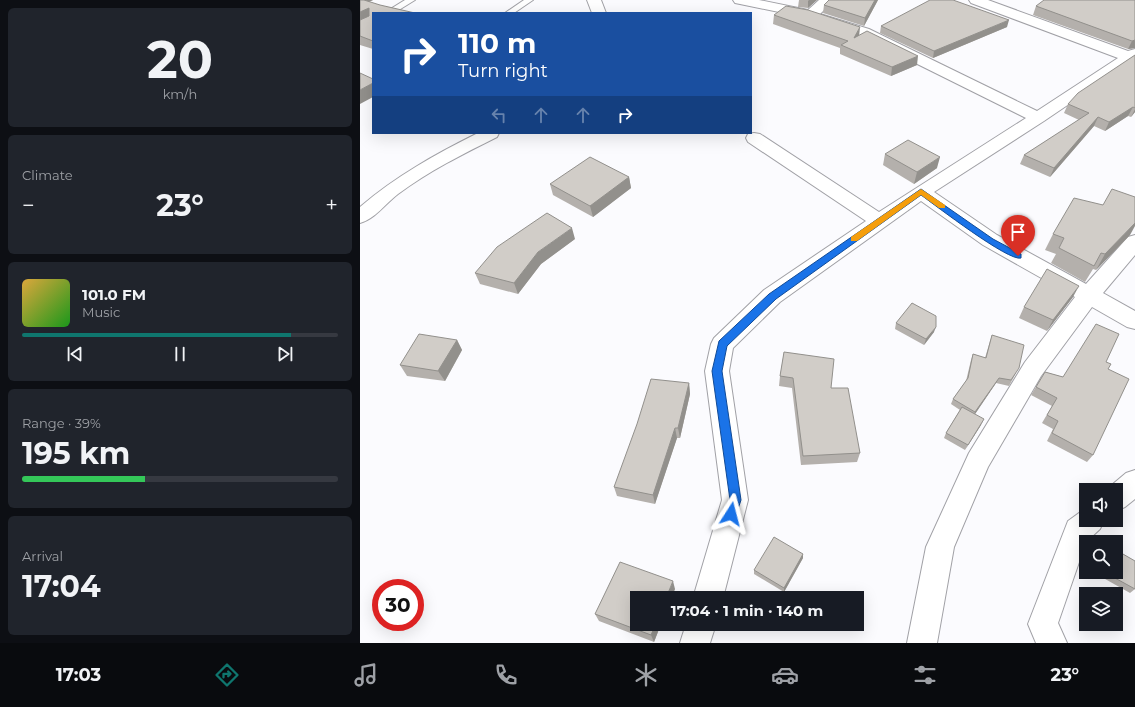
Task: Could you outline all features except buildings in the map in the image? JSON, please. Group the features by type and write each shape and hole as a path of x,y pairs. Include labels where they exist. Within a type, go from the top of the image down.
{"street":[{"path":"594,0 599,12"},
{"path":"740,0 811,15 864,32 1038,118"},
{"path":"811,15 827,0"},
{"path":"976,0 1133,56"},
{"path":"710,591 735,500 717,371 722,344 772,296 921,192 1133,56"},
{"path":"360,217 391,190 436,161 489,134"},
{"path":"754,138 880,221"},
{"path":"921,192 990,240 1135,321"},
{"path":"922,643 940,547 978,461 1033,369 1088,296 1135,242"},
{"path":"1123,492 1135,482"},
{"path":"1052,643 1043,624 1078,530 1082,527"},
{"path":"695,643 699,631"}],"lane":[{"path":"390,12 411,0"},
{"path":"511,12 529,0"}],"slow traffic":[{"path":"854,239 921,192 942,207"}],"route":[{"path":"731,514 735,500 717,371 722,344 772,296 921,192 990,240 1018,256"}]}
